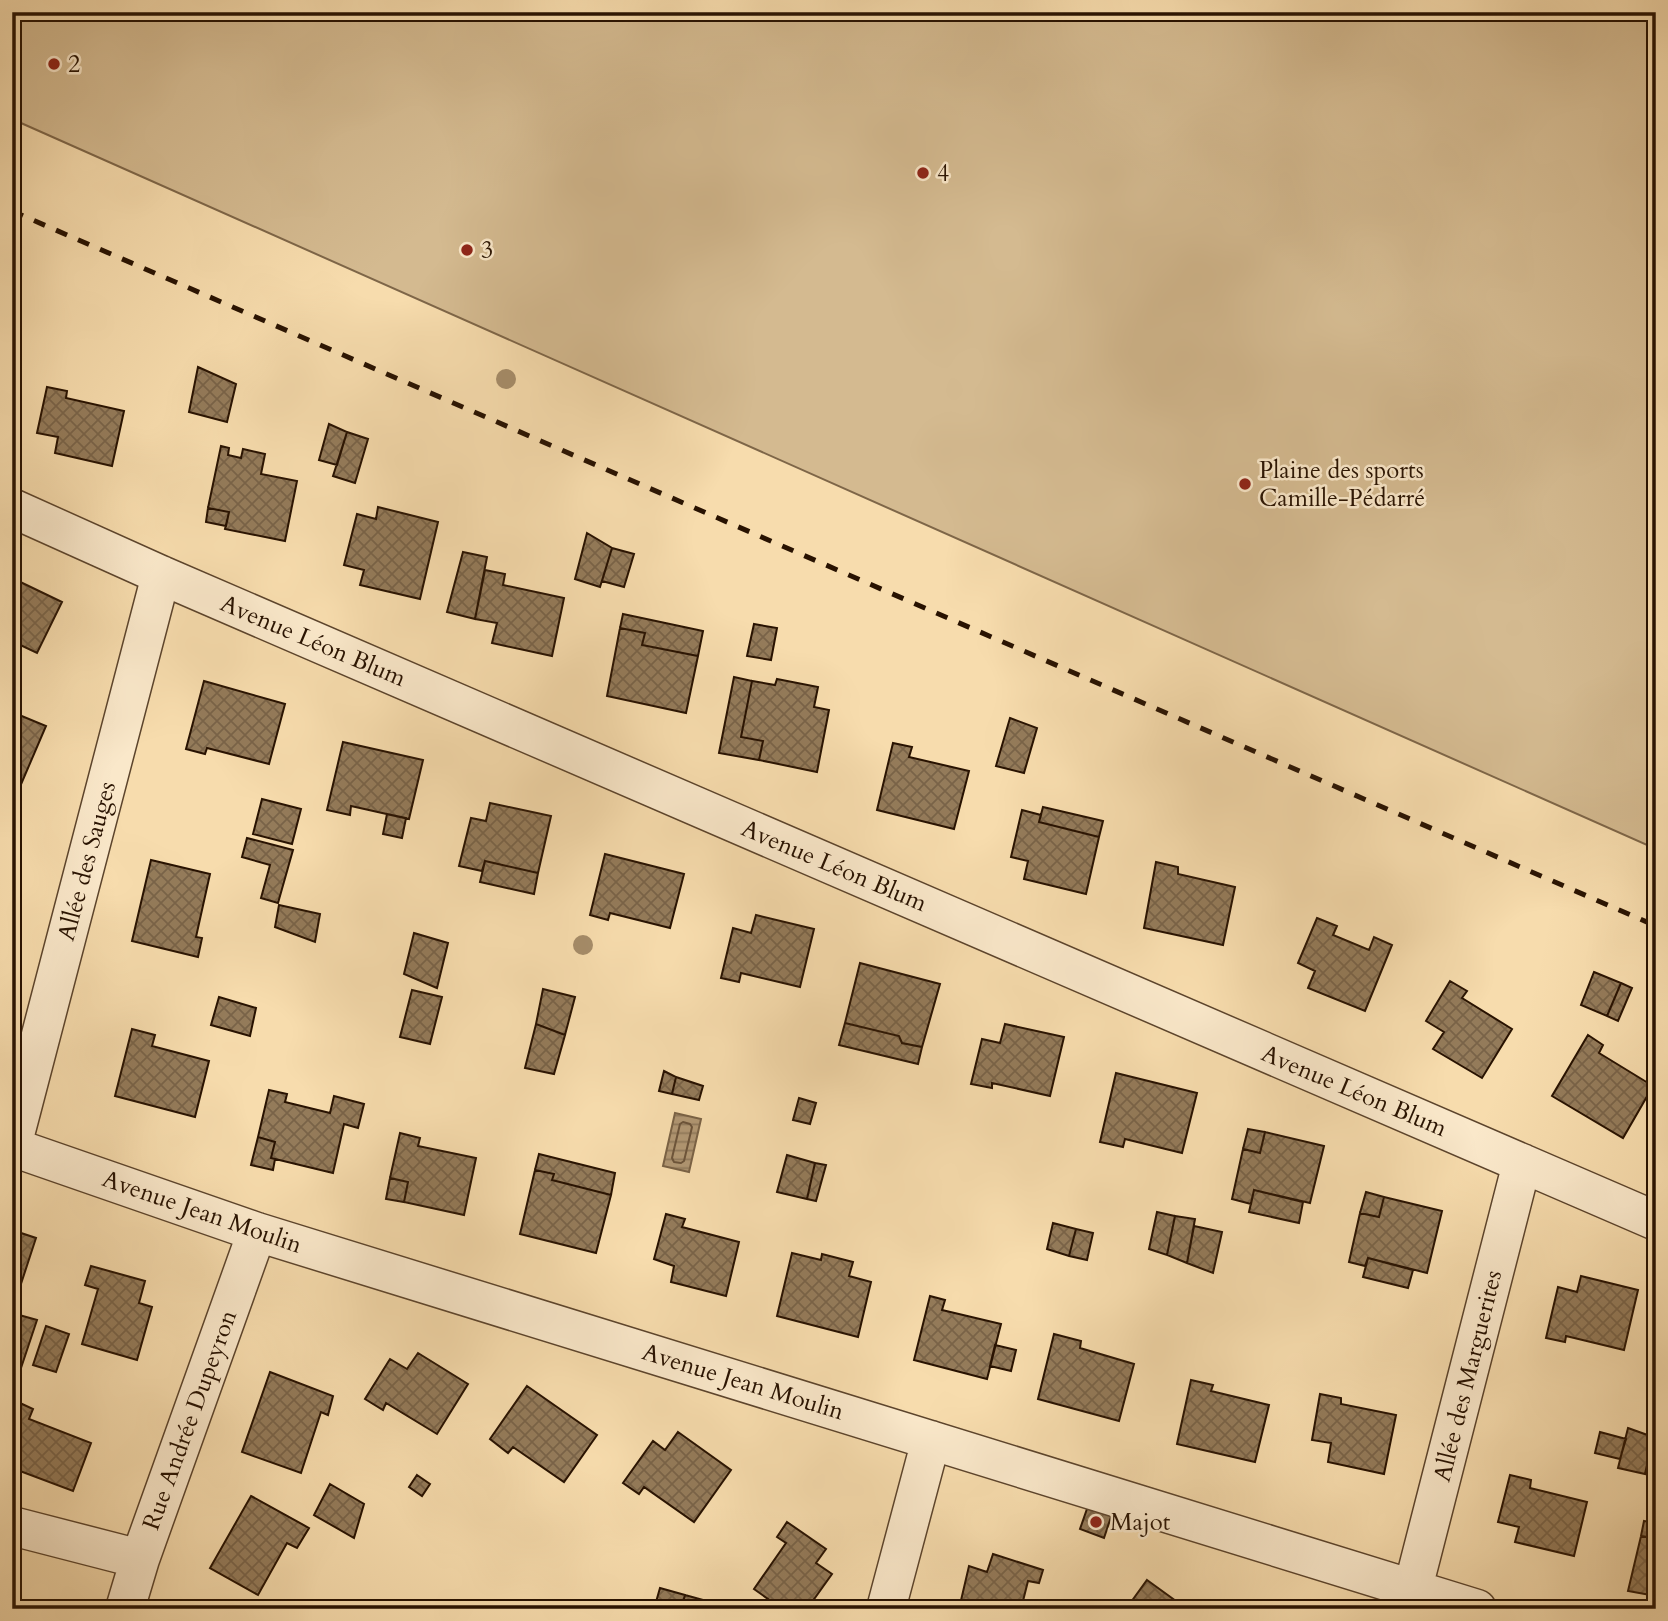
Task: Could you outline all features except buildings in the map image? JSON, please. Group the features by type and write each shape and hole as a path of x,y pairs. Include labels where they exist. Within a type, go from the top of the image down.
{"street":[{"name":"Avenue Léon Blum","path":"12,508 161,575 1656,1221"},
{"name":"Allée des Sauges","path":"12,1147 161,575"},
{"name":"Avenue Jean Moulin","path":"12,1147 257,1232 1477,1609"},
{"name":"Allée des Marguerites","path":"1413,1588 1522,1163"},
{"name":"Rue Andrée Dupeyron","path":"125,1609 140,1559 257,1232"},
{"path":"886,1609 931,1440"},
{"path":"12,1526 140,1559"}],"shaded area":[{"name":"Plaine des sports Camille-Pédarré","path":"12,12 1656,12 1656,849 12,119"}],"water":[{"path":"675,1113 701,1119 689,1172 663,1166"}],"railway":[{"path":"12,211 1656,926"}],"place":[{"name":"2","path":"54,64"},
{"name":"4","path":"923,173"},
{"name":"3","path":"467,250"},
{"name":"Plaine des sports Camille-Pédarré","path":"1245,484"},
{"name":"Majot","path":"1096,1522"}]}
